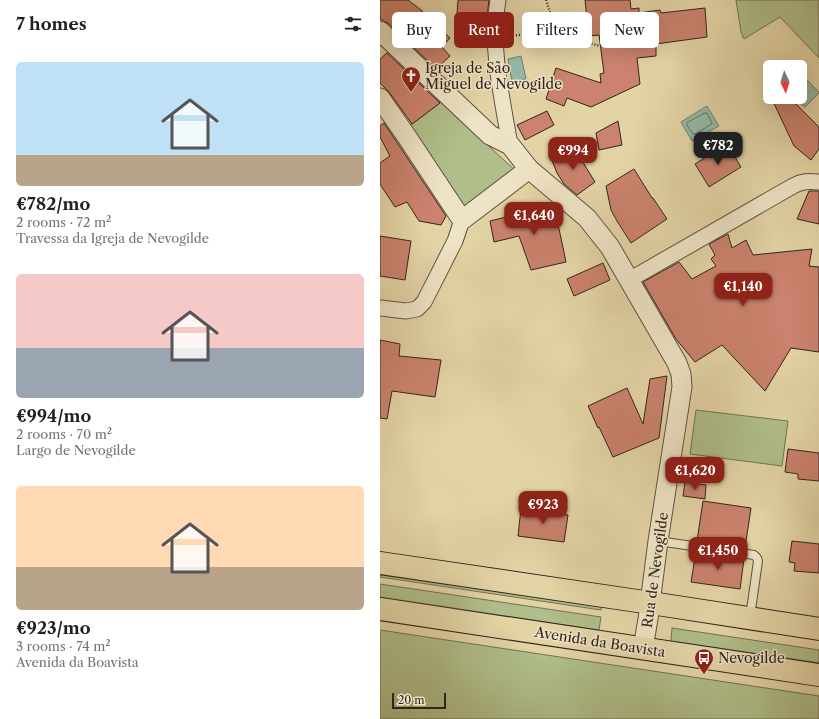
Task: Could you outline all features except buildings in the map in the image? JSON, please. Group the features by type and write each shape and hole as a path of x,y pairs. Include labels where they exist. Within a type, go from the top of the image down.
{"main road":[{"path":"380,563 819,629"},
{"name":"Avenida da Boavista","path":"380,609 819,675"}],"street":[{"path":"497,12 498,0"},
{"path":"380,31 490,135 510,145"},
{"path":"497,48 500,88 510,145"},
{"path":"380,98 408,137 462,220"},
{"name":"Rua de Nevogilde","path":"510,145 529,168 587,218 610,247 677,363 681,374 682,387 643,648"},
{"path":"380,308 406,311 417,309 424,302 455,241 462,220 529,168"},
{"path":"629,280 800,182 819,182"}],"lane":[{"path":"658,540 754,555 758,561 750,619"}],"path":[{"path":"546,0 550,12"},
{"path":"592,44 600,46"}],"green space":[{"path":"736,0 819,0 819,58 780,17 744,39 741,32"},
{"path":"441,102 518,173 464,213 407,128"},
{"path":"696,410 788,421 782,466 690,454"},
{"path":"380,574 602,607 601,610 380,577"},
{"path":"380,584 601,617 599,630 380,597"},
{"path":"672,628 819,650 819,663 671,641"},
{"path":"380,630 819,696 819,719 380,719"}],"water":[{"path":"521,56 526,79 512,82 508,59"},
{"path":"807,80 819,93 805,107 801,104 807,104"},
{"path":"707,106 719,126 692,141 681,122"}],"place":[{"name":"Igreja de São Miguel de Nevogilde","path":"411,93"},
{"name":"Nevogilde","path":"704,675"}]}
